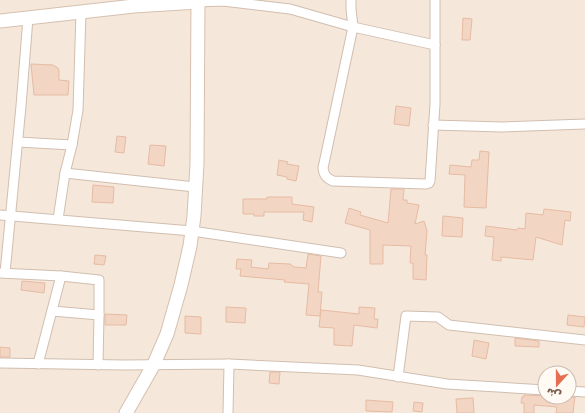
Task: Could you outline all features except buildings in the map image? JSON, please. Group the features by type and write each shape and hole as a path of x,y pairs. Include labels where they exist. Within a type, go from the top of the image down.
{"street":[{"path":"351,0 353,27 323,168 324,174 328,179 336,181 429,183 435,104 434,0"},
{"path":"126,413 154,364 167,334 188,255 196,187 198,1"},
{"path":"0,21 198,1 223,1 290,9 353,27 434,46"},
{"path":"58,219 65,173 78,110 80,12"},
{"path":"28,18 18,142 2,273 99,280 98,365"},
{"path":"434,125 502,127 585,124"},
{"path":"18,142 72,145"},
{"path":"65,173 196,187"},
{"path":"0,215 192,231 341,253"},
{"path":"38,364 60,276"},
{"path":"52,312 99,315"},
{"path":"398,377 406,316 438,317 449,325 585,340"},
{"path":"0,364 229,364 358,370 446,384 537,390"},
{"path":"228,413 229,364"}],"shaded area":[{"path":"0,0 585,0 585,413 0,413"}]}
